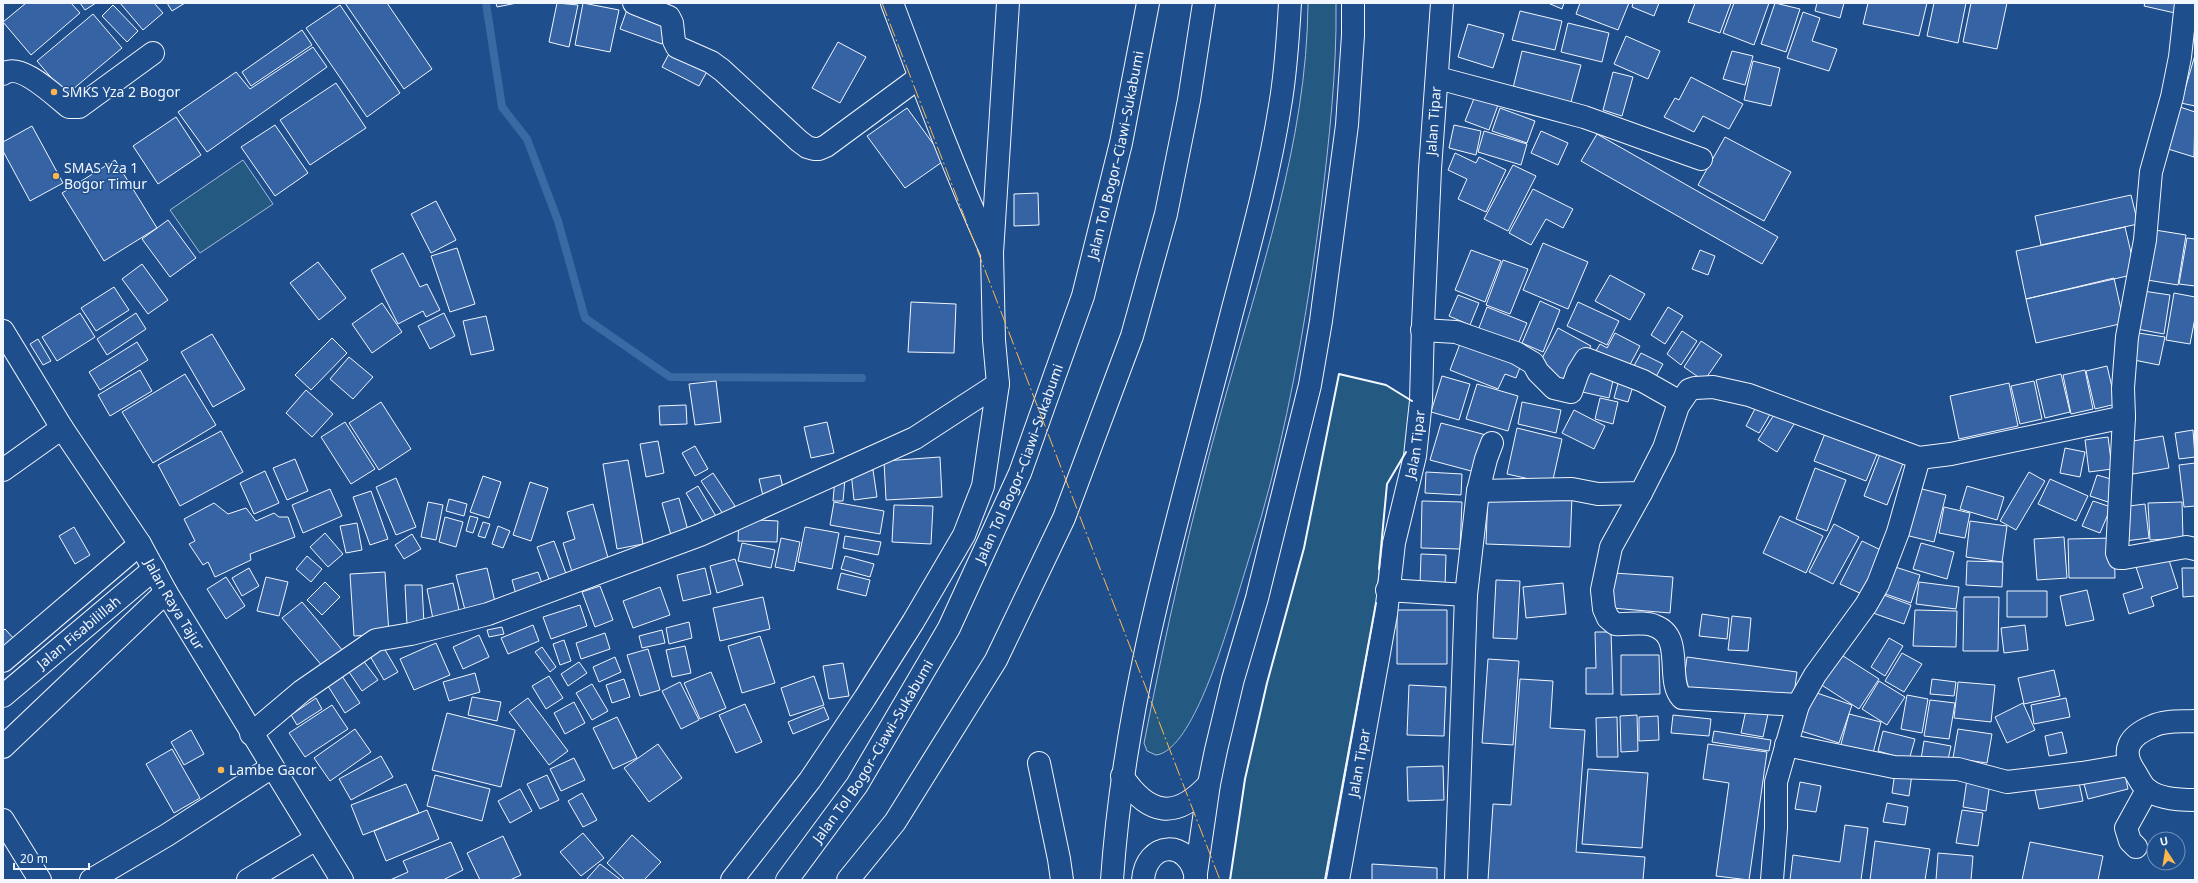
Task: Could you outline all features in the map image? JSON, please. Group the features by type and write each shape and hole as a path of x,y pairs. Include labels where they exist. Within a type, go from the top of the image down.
{"main road":[{"path":"634,3 669,17 672,23 674,41 677,47 711,62 722,70 807,148 820,149 826,146 913,82 918,76"},
{"path":"892,3 918,76 992,253"},
{"path":"732,880 810,780 861,704 913,622 964,535 983,486 998,384 994,340 992,253 1008,3"},
{"name":"Jalan Tol Bogor–Ciawi–Sukabumi","path":"787,880 857,785 949,628 1020,473 1083,296 1121,143 1148,3"},
{"path":"848,880 895,822 996,660 1064,518 1132,336 1166,214 1189,100 1204,3"},
{"path":"1112,880 1122,776 1130,728 1160,592 1265,183 1280,106 1287,54 1290,3"},
{"path":"1196,879 1209,784 1233,679 1257,598 1310,385 1321,321 1347,125 1353,35 1352,3"},
{"name":"Jalan Tipar","path":"1338,880 1383,630 1395,537 1415,456 1421,401 1422,330 1433,129 1438,78 1442,3"},
{"path":"2189,13 2170,104 2151,172 2145,240 2127,344 2123,388 2124,417 2118,545 2119,558 2186,547 2195,548"},
{"path":"3,74 7,72 19,71 69,107 78,107 153,53"},
{"path":"1438,78 1584,117 1701,159"},
{"path":"1422,330 1456,332 1516,353 1533,363 1538,372 1554,388 1571,392 1578,372 1586,359 1643,381 1680,402"},
{"name":"Jalan Raya Tajur","path":"3,331 62,428 140,544 166,592 342,880"},
{"path":"252,734 302,690 376,640 411,634 488,614 700,535 915,438 998,384"},
{"path":"1798,705 1682,698 1676,687 1672,647 1666,633 1655,626 1615,624 1608,618 1604,609 1602,590 1611,547 1664,448 1680,402 1689,390 1695,388 1713,387 1749,395 1919,458 1952,454 2124,417"},
{"path":"3,470 62,428"},
{"path":"1456,880 1466,596 1478,491 1486,459 1492,443"},
{"path":"1772,880 1776,828 1776,782 1798,705 1815,675 1866,605 1878,584 1898,532 1919,458"},
{"path":"1478,491 1572,489 1598,494 1641,493"},
{"path":"3,661 140,544"},
{"name":"Jalan Fisabilillah","path":"3,696 154,569"},
{"path":"1387,590 1466,596"},
{"path":"3,747 166,592"},
{"path":"2195,721 2154,725 2134,737 2128,746 2127,758 2129,765 2147,790 2156,794 2195,800"},
{"path":"1786,745 1894,767 1958,769 2007,782 2082,773 2129,765"},
{"path":"1039,763 1062,880"},
{"path":"91,880 167,835 272,767"},
{"path":"1122,776 1133,792 1143,801 1156,807 1172,808 1186,805 1197,797 1209,784"},
{"path":"2136,847 2130,840 2126,828 2147,790"},
{"path":"3,820 40,880"},
{"path":"248,880 316,839"},
{"path":"1143,880 1144,868 1150,857 1166,849 1177,850 1192,862 1196,879"}],"shaded area":[{"path":"1308,3 1336,3 1336,29 1330,131 1321,208 1306,311 1294,379 1262,516 1230,621 1211,676 1192,719 1180,737 1169,749 1156,755 1147,751 1144,743 1152,701 1199,494 1265,261 1290,159 1299,108 1305,56"},
{"path":"243,160 273,204 200,253 170,210"},
{"path":"1339,374 1386,385 1412,401 1410,445 1387,484 1376,602 1325,880 1230,880 1245,779 1267,683 1304,548"}],"building":[{"path":"26,3 71,3 80,13 31,55 3,22"},
{"path":"80,3 96,3 85,10"},
{"path":"120,3 154,3 163,13 143,30"},
{"path":"167,3 185,3 172,11"},
{"path":"345,3 387,3 432,69 404,89"},
{"path":"496,3 517,3 497,7"},
{"path":"557,3 578,5 569,47 549,42"},
{"path":"583,3 619,10 610,52 575,45"},
{"path":"1548,3 1564,3 1562,9"},
{"path":"1580,3 1629,3 1618,30 1576,14"},
{"path":"1633,3 1659,3 1654,16 1632,7"},
{"path":"1695,3 1731,3 1720,33 1688,22"},
{"path":"1734,3 1769,3 1754,45 1723,33"},
{"path":"1775,3 1800,9 1786,52 1761,44"},
{"path":"1817,3 1844,3 1840,18 1815,11"},
{"path":"1868,3 1927,3 1919,36 1863,24"},
{"path":"1934,3 1966,3 1958,43 1927,36"},
{"path":"1971,3 2007,3 1997,49 1963,42"},
{"path":"2145,3 2177,3 2175,13 2144,6"},
{"path":"113,5 138,31 127,42 102,16"},
{"path":"340,5 400,93 367,117 306,28"},
{"path":"628,7 670,22 662,44 620,29"},
{"path":"1520,11 1562,21 1555,50 1512,40"},
{"path":"1803,12 1820,18 1812,41 1837,49 1829,71 1787,58"},
{"path":"93,14 122,48 66,95 37,61"},
{"path":"1568,23 1609,33 1602,62 1561,52"},
{"path":"1468,24 1504,34 1493,68 1458,57"},
{"path":"302,30 312,45 251,86 242,72"},
{"path":"1626,36 1660,51 1648,79 1614,64"},
{"path":"838,42 866,57 840,103 812,88"},
{"path":"673,46 710,66 699,86 662,67"},
{"path":"313,47 327,67 207,152 178,112 236,72 250,89"},
{"path":"1522,51 1581,65 1571,102 1513,88"},
{"path":"1732,51 1753,56 1745,85 1723,79"},
{"path":"2195,55 2195,106 2181,103"},
{"path":"1753,61 1780,68 1771,106 1744,100"},
{"path":"1613,72 1633,77 1622,116 1603,110"},
{"path":"1691,77 1743,104 1729,129 1703,116 1694,132 1664,117 1675,98 1679,100"},
{"path":"336,83 366,128 310,165 280,120"},
{"path":"1475,96 1498,105 1489,130 1465,121"},
{"path":"2180,107 2195,112 2194,157 2168,149"},
{"path":"907,108 945,160 905,188 867,136"},
{"path":"1500,108 1535,121 1527,143 1492,131"},
{"path":"176,117 201,155 158,184 133,146"},
{"path":"275,125 308,173 275,196 241,147"},
{"path":"1454,125 1481,131 1476,155 1449,148"},
{"path":"32,126 63,183 30,201 3,151 3,142"},
{"path":"1484,131 1527,144 1521,165 1478,152"},
{"path":"1541,131 1568,143 1558,165 1531,153"},
{"path":"1597,134 1778,237 1762,264 1581,161"},
{"path":"1725,137 1791,172 1764,221 1698,185"},
{"path":"1455,153 1476,163 1479,157 1506,170 1486,212 1458,199 1467,179 1448,170"},
{"path":"115,160 157,228 104,261 62,193"},
{"path":"1513,165 1536,176 1508,231 1484,219"},
{"path":"1533,189 1573,209 1563,228 1546,219 1531,245 1509,233"},
{"path":"1038,193 1039,225 1014,226 1014,194"},
{"path":"2131,195 2138,224 2041,245 2035,216"},
{"path":"436,201 456,240 431,253 411,214"},
{"path":"168,220 196,258 170,277 142,239"},
{"path":"2125,227 2136,274 2026,299 2016,251"},
{"path":"2155,230 2186,235 2178,285 2147,280"},
{"path":"2187,238 2195,239 2195,286 2179,284"},
{"path":"1543,243 1588,262 1568,309 1523,290"},
{"path":"457,248 475,304 450,312 431,256"},
{"path":"1471,250 1501,261 1485,302 1455,290"},
{"path":"1700,250 1715,256 1708,275 1692,269"},
{"path":"403,253 420,287 427,284 440,310 426,317 423,311 398,324 371,270"},
{"path":"1503,260 1528,269 1510,314 1486,305"},
{"path":"318,262 346,298 319,320 290,283"},
{"path":"142,264 168,300 148,314 122,279"},
{"path":"1610,275 1645,294 1630,320 1595,301"},
{"path":"2114,278 2124,323 2036,343 2026,299"},
{"path":"114,287 129,310 96,331 81,308"},
{"path":"2143,291 2170,295 2164,334 2137,329"},
{"path":"2174,293 2195,297 2195,318 2190,344 2166,340"},
{"path":"1458,295 1479,303 1470,325 1449,316"},
{"path":"1540,301 1560,310 1543,352 1522,343"},
{"path":"911,302 956,304 954,353 908,352"},
{"path":"1578,302 1619,321 1607,345 1567,326"},
{"path":"382,303 402,332 372,353 352,324"},
{"path":"1487,307 1527,323 1516,349 1477,333"},
{"path":"1668,307 1683,316 1665,344 1651,335"},
{"path":"80,313 95,337 57,361 42,337"},
{"path":"136,313 146,329 107,355 97,339"},
{"path":"444,313 455,336 430,349 418,326"},
{"path":"486,316 494,350 471,355 463,321"},
{"path":"1558,328 1591,346 1567,382 1538,366"},
{"path":"1682,331 1697,341 1681,365 1667,354"},
{"path":"1615,333 1640,346 1627,370 1593,356 1600,344 1607,348"},
{"path":"2138,333 2165,337 2159,365 2134,360"},
{"path":"212,334 245,389 213,407 181,352"},
{"path":"1463,336 1522,362 1516,378 1505,374 1498,389 1450,370"},
{"path":"332,338 347,353 311,390 295,375"},
{"path":"38,339 51,361 43,365 30,344"},
{"path":"1701,341 1722,355 1704,381 1684,367"},
{"path":"137,342 148,360 100,390 89,372"},
{"path":"1641,353 1663,364 1652,384 1630,373"},
{"path":"349,357 373,377 353,399 330,379"},
{"path":"1585,365 1615,372 1609,398 1578,391"},
{"path":"2107,366 2116,404 2095,409 2086,371"},
{"path":"140,370 152,391 110,416 98,395"},
{"path":"2085,370 2093,409 2071,414 2063,375"},
{"path":"185,374 216,425 153,463 122,412"},
{"path":"2061,374 2070,412 2045,418 2036,380"},
{"path":"1442,376 1470,384 1459,420 1431,412"},
{"path":"1620,376 1635,380 1628,402 1614,398"},
{"path":"716,381 721,422 695,425 689,384"},
{"path":"2034,381 2042,419 2020,424 2011,386"},
{"path":"2009,383 2018,426 1959,439 1950,396"},
{"path":"1477,384 1518,396 1508,431 1466,419"},
{"path":"306,390 333,414 312,437 286,413"},
{"path":"1600,398 1618,402 1613,424 1595,419"},
{"path":"381,402 411,449 379,470 349,423"},
{"path":"1522,402 1561,410 1556,433 1518,424"},
{"path":"1758,403 1772,411 1759,433 1746,426"},
{"path":"686,405 687,424 660,425 659,406"},
{"path":"1574,410 1605,426 1594,449 1562,433"},
{"path":"1777,410 1796,421 1777,452 1758,440"},
{"path":"345,422 375,469 351,484 321,437"},
{"path":"827,422 834,453 811,458 804,427"},
{"path":"1441,423 1486,435 1475,472 1430,460"},
{"path":"1828,426 1880,447 1866,481 1814,461"},
{"path":"1517,428 1562,439 1552,484 1507,474"},
{"path":"2193,430 2195,457 2179,459 2175,433"},
{"path":"221,431 243,472 180,506 158,465"},
{"path":"2163,436 2169,468 2133,474 2127,442"},
{"path":"2108,437 2112,469 2089,472 2085,440"},
{"path":"658,441 664,473 646,477 640,444"},
{"path":"695,446 708,469 695,476 682,453"},
{"path":"2065,448 2085,452 2080,477 2060,473"},
{"path":"1882,449 1905,458 1887,505 1864,496"},
{"path":"940,457 942,497 886,500 884,461"},
{"path":"295,459 308,491 287,500 273,468"},
{"path":"628,460 643,544 617,549 603,464"},
{"path":"2195,463 2195,506 2184,507 2179,465"},
{"path":"1815,468 1846,480 1827,531 1796,519"},
{"path":"873,470 877,497 854,500 851,472"},
{"path":"265,471 279,503 254,514 240,483"},
{"path":"1426,472 1462,474 1461,495 1425,493"},
{"path":"2029,472 2045,481 2016,530 2000,521"},
{"path":"713,473 735,506 723,514 701,481"},
{"path":"780,475 784,492 763,496 759,479"},
{"path":"2097,475 2118,481 2111,503 2090,496"},
{"path":"483,476 501,482 489,518 470,512"},
{"path":"396,478 416,527 396,535 376,487"},
{"path":"835,478 845,479 843,501 833,501"},
{"path":"2050,479 2088,496 2076,521 2038,504"},
{"path":"530,482 548,488 531,541 513,535"},
{"path":"698,486 717,518 705,525 686,493"},
{"path":"1967,486 2004,497 1997,520 1960,509"},
{"path":"1914,487 1946,495 1934,542 1901,534"},
{"path":"330,489 342,516 303,533 292,505"},
{"path":"371,491 388,539 370,545 353,497"},
{"path":"1488,493 1572,496 1570,547 1486,544"},
{"path":"679,498 689,534 672,539 662,503"},
{"path":"449,499 467,504 464,516 446,511"},
{"path":"1422,501 1462,502 1460,549 1421,548"},
{"path":"2093,501 2111,507 2100,533 2082,526"},
{"path":"428,502 443,505 436,540 421,537"},
{"path":"834,502 884,511 880,534 830,525"},
{"path":"2182,502 2183,538 2150,540 2148,503"},
{"path":"214,503 228,514 246,508 256,521 274,513 279,517 288,517 295,537 250,554 251,560 215,577 208,562 203,565 189,544 195,541 184,519"},
{"path":"593,504 610,565 573,575 563,543 575,539 567,512"},
{"path":"2145,504 2149,538 2125,541 2121,507"},
{"path":"894,505 933,506 931,544 892,542"},
{"path":"1944,507 1970,513 1965,538 1939,533"},
{"path":"470,516 478,518 473,533 466,531"},
{"path":"1780,516 1823,536 1806,573 1763,553"},
{"path":"445,517 463,522 456,547 439,542"},
{"path":"739,519 778,521 777,542 738,541"},
{"path":"1970,521 2007,526 2002,562 1966,557"},
{"path":"483,522 490,524 485,538 478,536"},
{"path":"357,523 362,550 346,553 340,526"},
{"path":"1834,524 1859,537 1833,584 1809,572"},
{"path":"498,526 510,531 503,548 492,544"},
{"path":"74,527 90,555 75,564 59,536"},
{"path":"805,527 839,533 832,569 798,562"},
{"path":"325,533 343,554 328,567 310,547"},
{"path":"412,534 421,549 404,559 395,545"},
{"path":"845,536 881,542 878,555 843,548"},
{"path":"2064,537 2067,578 2037,580 2034,539"},
{"path":"781,538 800,542 794,571 775,567"},
{"path":"2114,538 2115,578 2069,578 2068,539"},
{"path":"554,541 568,579 551,585 537,547"},
{"path":"1862,541 1885,552 1864,595 1840,584"},
{"path":"742,543 775,550 771,568 738,561"},
{"path":"1921,543 1954,552 1947,579 1913,569"},
{"path":"1421,554 1446,555 1445,587 1420,585"},
{"path":"307,556 322,569 311,582 296,569"},
{"path":"845,556 874,564 870,577 841,569"},
{"path":"2168,557 2178,588 2151,597 2154,606 2129,614 2123,594 2143,588 2136,567"},
{"path":"735,559 743,585 717,593 710,566"},
{"path":"1967,561 2003,562 2002,587 1966,585"},
{"path":"1889,565 1920,575 1911,603 1880,592"},
{"path":"249,568 259,586 242,596 232,578"},
{"path":"487,568 496,606 466,614 456,575"},
{"path":"705,568 711,594 683,601 677,575"},
{"path":"2182,568 2195,568 2195,596 2183,597"},
{"path":"385,572 389,634 354,636 350,574"},
{"path":"538,572 544,589 517,598 512,580"},
{"path":"841,573 870,580 866,596 837,589"},
{"path":"1614,573 1673,577 1670,613 1612,608"},
{"path":"226,577 245,606 226,619 207,589"},
{"path":"266,577 288,582 279,616 257,611"},
{"path":"1496,580 1520,581 1517,639 1493,638"},
{"path":"325,582 340,597 322,615 307,600"},
{"path":"1919,582 1959,587 1956,609 1916,604"},
{"path":"453,583 461,619 434,624 427,589"},
{"path":"1563,583 1566,614 1526,618 1523,587"},
{"path":"405,585 422,585 424,624 407,625"},
{"path":"600,586 613,620 595,627 582,592"},
{"path":"660,587 670,615 633,628 623,601"},
{"path":"2087,590 2094,620 2066,626 2060,596"},
{"path":"2007,591 2047,591 2047,617 2007,617"},
{"path":"1881,594 1911,605 1904,624 1873,613"},
{"path":"763,597 770,629 720,641 713,608"},
{"path":"1964,597 1999,597 1998,651 1963,651"},
{"path":"302,602 343,651 323,667 282,618"},
{"path":"580,605 587,626 551,639 543,617"},
{"path":"1397,610 1447,610 1447,664 1397,664"},
{"path":"1915,610 1957,611 1956,647 1913,646"},
{"path":"1702,614 1729,618 1727,639 1699,636"},
{"path":"1732,616 1751,618 1748,651 1728,650"},
{"path":"689,622 692,638 669,644 666,628"},
{"path":"533,625 539,641 508,654 501,638"},
{"path":"2025,625 2028,650 2004,653 2001,628"},
{"path":"502,627 504,634 489,637 487,630"},
{"path":"5,629 15,640 3,651 3,631"},
{"path":"662,630 665,643 642,648 639,636"},
{"path":"1595,632 1611,632 1613,694 1586,694 1586,668 1596,668"},
{"path":"605,633 610,649 581,659 576,643"},
{"path":"479,635 489,657 463,669 453,647"},
{"path":"760,636 775,683 742,693 728,646"},
{"path":"1889,638 1903,646 1885,676 1871,667"},
{"path":"564,640 571,661 560,665 553,644"},
{"path":"436,643 450,675 414,690 400,659"},
{"path":"685,646 691,673 672,677 666,650"},
{"path":"542,647 556,667 550,672 535,652"},
{"path":"384,648 398,672 384,680 370,656"},
{"path":"648,649 660,690 640,696 627,655"},
{"path":"1902,653 1922,664 1904,692 1885,681"},
{"path":"1840,654 1879,679 1859,709 1820,684"},
{"path":"1621,655 1659,655 1660,694 1621,695"},
{"path":"615,657 621,672 599,682 593,667"},
{"path":"1687,657 1797,672 1793,702 1683,687"},
{"path":"362,659 378,680 362,691 347,669"},
{"path":"1488,659 1519,661 1513,745 1482,743"},
{"path":"579,662 587,673 568,686 561,674"},
{"path":"843,663 849,696 829,699 823,666"},
{"path":"2054,670 2060,696 2024,704 2018,678"},
{"path":"711,672 726,708 700,719 684,683"},
{"path":"475,673 480,692 449,701 443,682"},
{"path":"342,676 360,703 345,713 328,686"},
{"path":"549,676 563,698 546,709 532,686"},
{"path":"814,676 824,705 790,716 781,688"},
{"path":"624,679 630,697 612,703 606,685"},
{"path":"1520,679 1553,681 1550,728 1585,730 1576,852 1645,857 1643,880 1488,880 1493,804 1511,805"},
{"path":"1932,679 1956,682 1954,696 1930,694"},
{"path":"1879,681 1905,697 1887,725 1862,709"},
{"path":"680,682 699,720 681,729 662,691"},
{"path":"1958,682 1995,685 1991,722 1954,718"},
{"path":"592,684 608,711 592,720 576,693"},
{"path":"1409,685 1446,687 1444,736 1407,735"},
{"path":"1814,692 1852,705 1839,743 1801,731"},
{"path":"1907,695 1928,699 1922,733 1901,729"},
{"path":"472,697 501,702 497,721 468,715"},
{"path":"316,698 322,709 297,725 291,715"},
{"path":"528,698 568,751 549,765 509,712"},
{"path":"2066,698 2070,717 2034,724 2031,705"},
{"path":"1930,700 1955,703 1949,739 1924,736"},
{"path":"574,702 585,723 565,734 554,713"},
{"path":"2023,703 2035,730 2007,743 1995,717"},
{"path":"745,704 762,742 736,753 719,715"},
{"path":"332,705 348,729 305,757 289,733"},
{"path":"824,707 829,719 793,734 788,722"},
{"path":"1746,710 1768,714 1763,737 1741,733"},
{"path":"447,713 515,730 501,787 432,770"},
{"path":"1849,714 1881,722 1872,757 1840,748"},
{"path":"1637,715 1638,751 1621,752 1620,716"},
{"path":"1673,715 1711,719 1709,736 1671,733"},
{"path":"1658,716 1659,740 1639,741 1639,717"},
{"path":"617,717 637,758 613,769 593,728"},
{"path":"1617,717 1618,757 1597,757 1596,718"},
{"path":"355,729 371,752 330,781 314,758"},
{"path":"1958,729 1992,734 1987,763 1953,758"},
{"path":"191,730 204,754 184,765 171,742"},
{"path":"1714,731 1771,740 1769,751 1712,742"},
{"path":"1883,731 1915,739 1909,760 1878,751"},
{"path":"2062,732 2067,753 2049,756 2045,736"},
{"path":"1924,741 1951,746 1947,764 1921,759"},
{"path":"658,744 682,778 649,802 624,768"},
{"path":"1708,744 1767,752 1749,880 1716,876 1729,783 1703,779"},
{"path":"172,749 200,798 174,813 146,764"},
{"path":"381,756 393,777 351,800 339,779"},
{"path":"574,758 585,780 561,791 550,769"},
{"path":"1443,766 1444,800 1408,801 1407,767"},
{"path":"1588,769 1648,773 1642,848 1582,844"},
{"path":"2124,770 2128,789 2088,799 2083,780"},
{"path":"1895,772 1912,774 1909,796 1892,793"},
{"path":"435,775 490,789 482,821 427,806"},
{"path":"547,775 559,800 540,809 527,784"},
{"path":"2078,778 2083,801 2039,809 2034,786"},
{"path":"1967,779 1990,782 1986,811 1963,807"},
{"path":"1800,782 1821,786 1816,812 1795,809"},
{"path":"406,784 419,813 363,835 351,805"},
{"path":"520,789 532,811 510,823 498,801"},
{"path":"582,793 597,820 583,827 568,801"},
{"path":"1887,803 1908,807 1905,825 1883,822"},
{"path":"427,810 439,839 386,861 374,831"},
{"path":"1962,810 1983,813 1978,846 1956,843"},
{"path":"1845,825 1868,828 1861,880 1790,880 1793,855 1840,862"},
{"path":"583,833 604,858 581,876 560,852"},
{"path":"632,835 661,862 644,880 625,880 607,863"},
{"path":"503,836 521,875 510,880 480,880 467,853"},
{"path":"1875,841 1930,849 1925,880 1870,880"},
{"path":"451,842 463,870 443,880 390,880 408,872 403,861"},
{"path":"2030,842 2103,856 2098,880 2022,880"},
{"path":"1938,853 1973,856 1971,880 1936,880"},
{"path":"600,864 621,880 586,880"},
{"path":"1372,864 1437,868 1437,880 1372,880"}],"waterway":[{"path":"486,3 502,107 527,139 558,221 585,318 670,377 862,378"}],"wall":[{"path":"1230,880 1245,779 1267,683 1304,548 1339,374 1386,385 1412,401"},
{"path":"1379,569 1387,484 1406,452"},
{"path":"1325,880 1376,603"}],"power":[{"path":"882,3 1220,880"}],"place":[{"name":"SMKS Yza 2 Bogor","path":"54,92"},
{"name":"SMAS Yza 1 Bogor Timur","path":"56,176"},
{"name":"Lambe Gacor","path":"221,770"}]}
